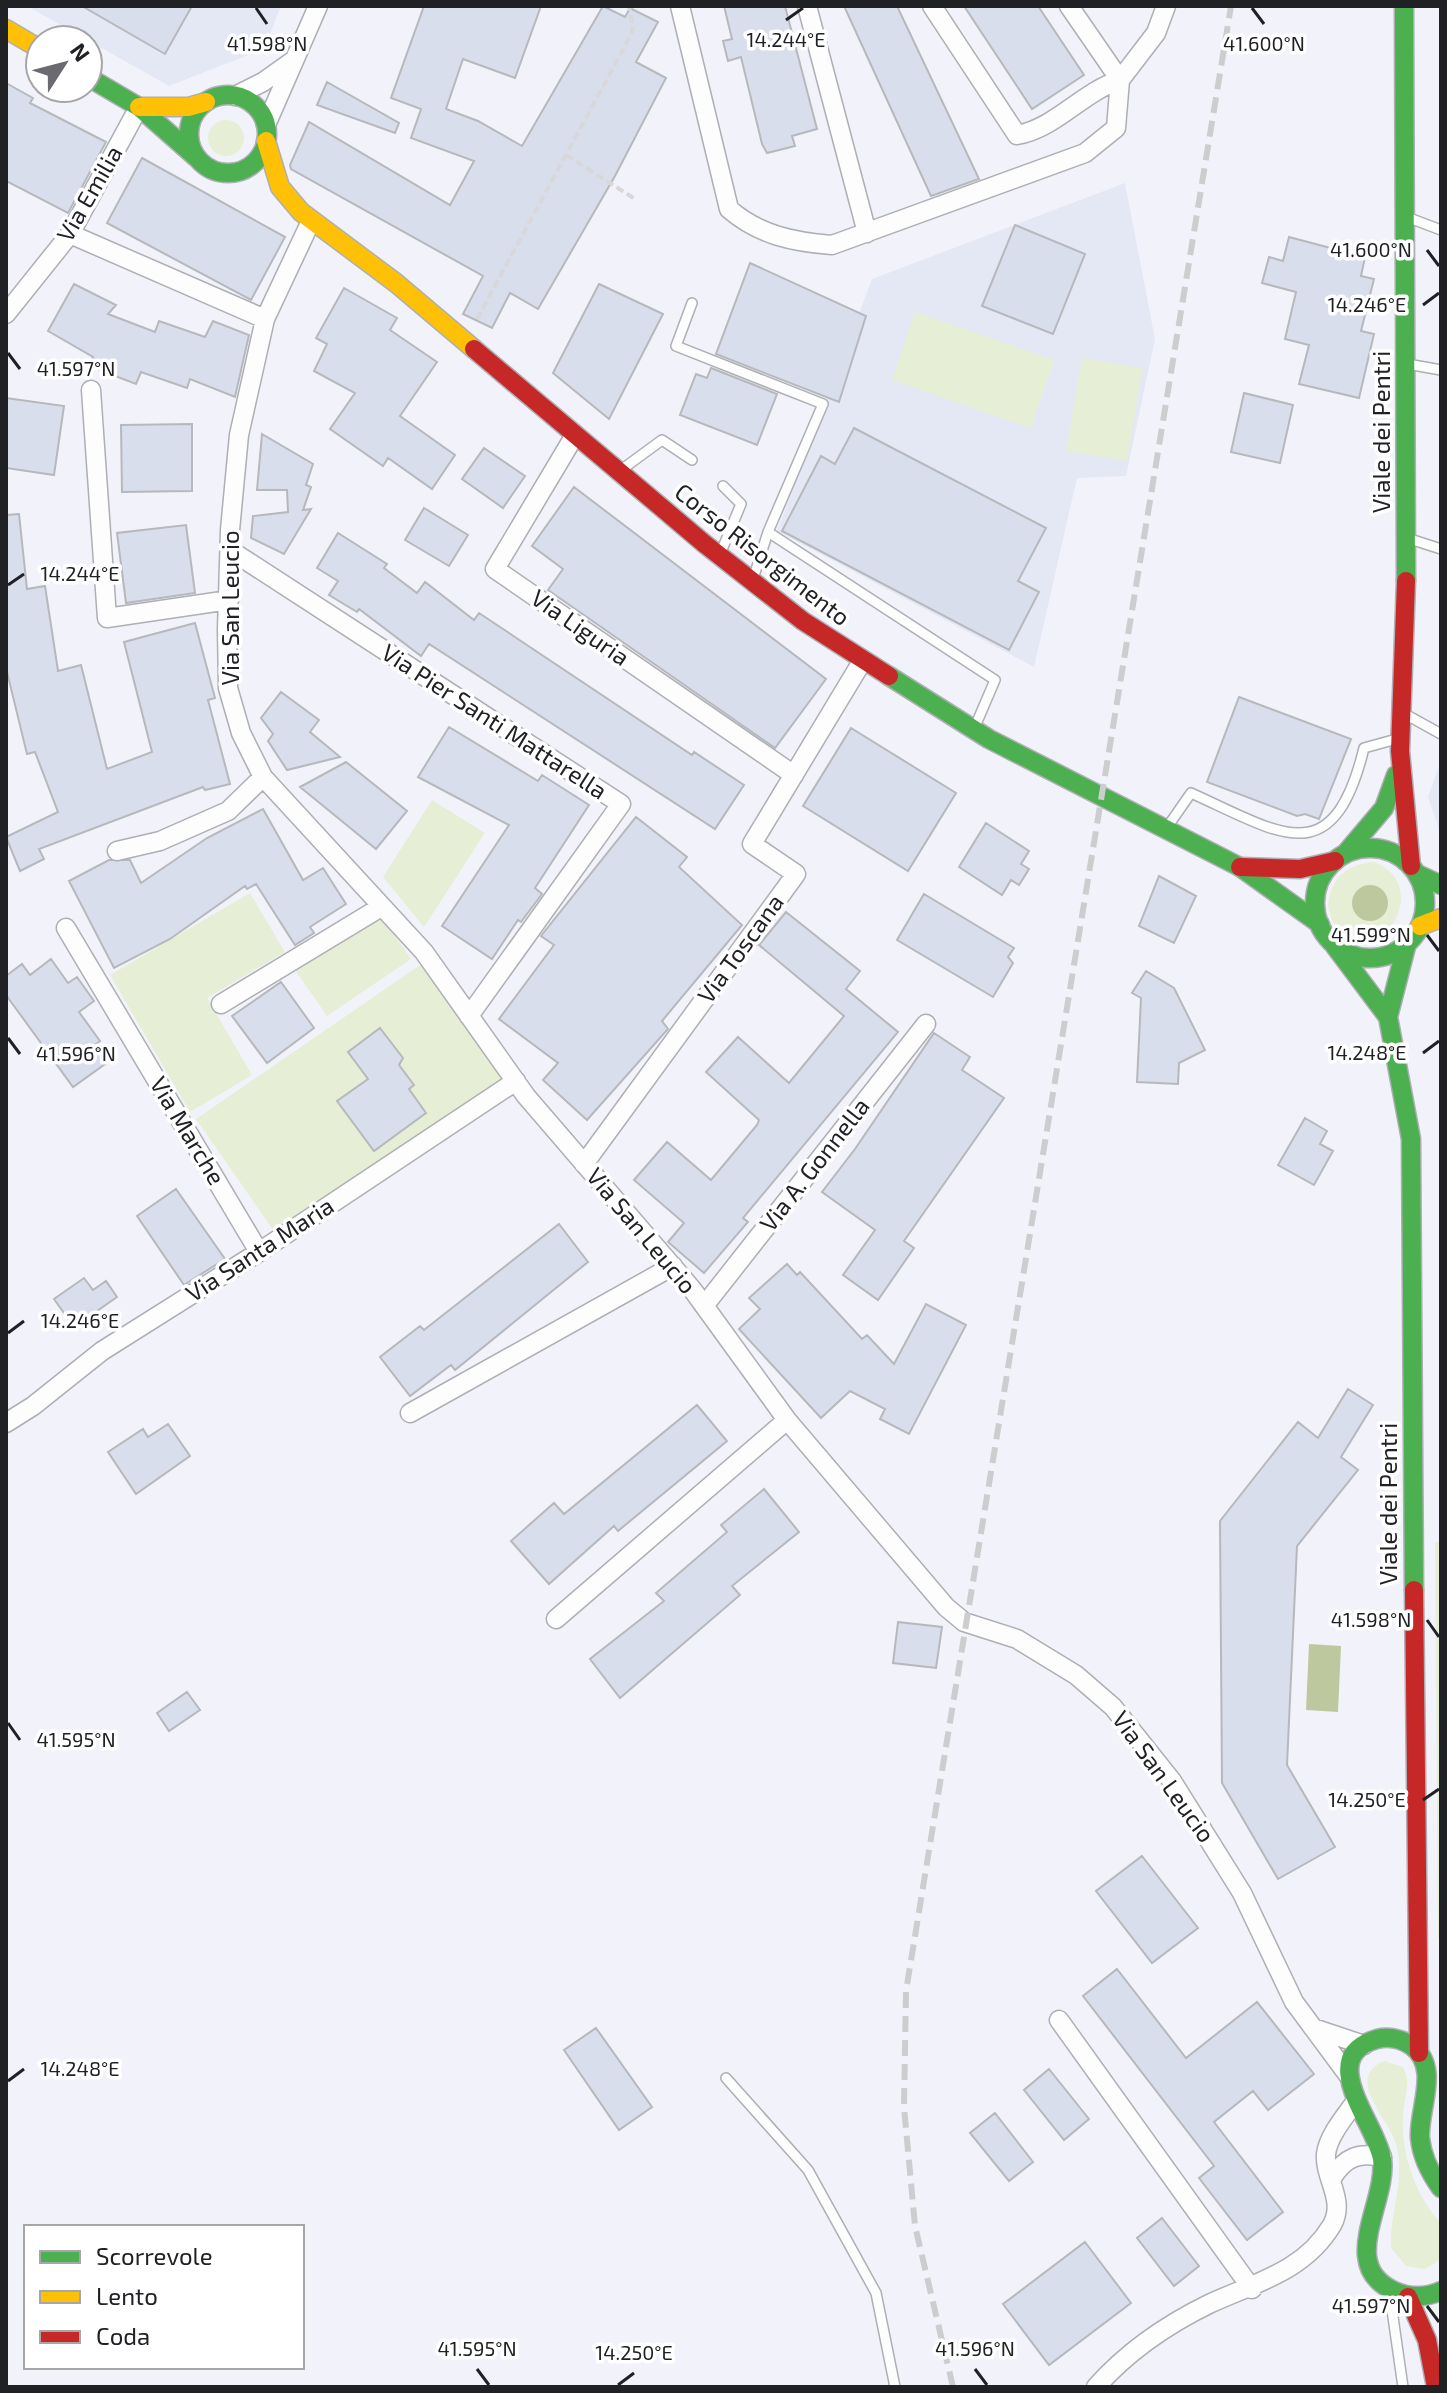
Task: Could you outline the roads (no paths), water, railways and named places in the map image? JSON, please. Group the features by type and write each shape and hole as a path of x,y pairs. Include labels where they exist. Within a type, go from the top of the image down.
{"main road":[{"name":"Viale dei Pentri","path":"1404,6 1407,538 1401,762 1402,824 1414,870"},
{"path":"6,29 24,40"},
{"path":"104,86 139,107 198,159 219,172 231,173 255,163 266,133 255,106 235,96 220,96 179,107 139,107"},
{"path":"198,159 189,135 197,111 206,102"},
{"name":"Corso Risorgimento","path":"266,133 280,187 306,216"},
{"name":"Corso Risorgimento","path":"231,173 306,216 396,283 752,583 863,660 974,729 1240,867 1325,932"},
{"name":"Viale dei Pentri","path":"1340,858 1384,808 1401,762"},
{"path":"1414,870 1425,905 1420,926 1407,943 1389,954 1368,957 1347,952 1325,932 1317,893 1320,881 1340,858 1380,849 1441,885"},
{"name":"Corso Risorgimento","path":"1240,867 1287,871 1318,867 1340,858"},
{"path":"1420,926 1441,918"},
{"name":"Viale dei Pentri","path":"1325,932 1388,1017"},
{"name":"Viale dei Pentri","path":"1407,943 1388,1017 1411,1139 1417,1994 1419,2053 1426,2067 1427,2084 1419,2124 1424,2162 1441,2188"},
{"name":"Viale dei Pentri","path":"1387,2037 1398,2030 1417,1994"},
{"path":"1419,2053 1405,2041 1387,2037 1364,2045 1356,2053 1348,2075 1356,2101 1376,2137 1382,2157 1379,2200 1365,2241 1371,2269 1388,2289 1408,2297 1441,2291"},
{"path":"1408,2297 1421,2318 1432,2352 1436,2387"}],"street":[{"path":"266,133 318,6"},
{"path":"680,6 729,209 745,223 791,242 832,245 1085,153 1116,128 1120,80 1156,33 1166,6"},
{"path":"807,6 867,233"},
{"path":"932,6 1017,135 1033,132 1098,87 1120,80"},
{"path":"1069,6 1120,80"},
{"path":"235,96 263,82 294,60"},
{"name":"Via Emilia","path":"6,314 70,234 139,107"},
{"name":"Via San Leucio","path":"306,216 265,319 239,435 230,550 228,688 241,733 263,777 424,952 516,1081 673,1266 787,1420 946,1607 964,1622 1017,1639 1076,1675 1113,1707 1172,1781 1242,1893 1294,2002 1348,2075"},
{"path":"70,234 265,319"},
{"path":"91,390 107,618 229,600"},
{"name":"Via Liguria","path":"575,435 495,569 794,775"},
{"name":"Via Pier Santi Mattarella","path":"230,550 621,804 469,1016"},
{"name":"Via Toscana","path":"584,1164 796,874 752,844 863,660"},
{"path":"117,851 160,841 228,811 263,777"},
{"path":"221,1004 381,907"},
{"name":"Via Marche","path":"66,928 259,1252"},
{"name":"Via A. Gonnella","path":"704,1306 926,1024"},
{"name":"Via Santa Maria","path":"6,1423 33,1406 102,1351 259,1252 516,1081"},
{"path":"410,1413 673,1266"},
{"path":"556,1619 787,1420"},
{"path":"1059,2020 1252,2289"},
{"path":"1313,2028 1364,2045"},
{"path":"1096,2387 1119,2361 1164,2327 1212,2302 1252,2289 1290,2268 1332,2225 1337,2209 1325,2158 1327,2147 1356,2101"},
{"path":"1332,2178 1340,2165 1352,2156 1367,2154 1382,2157"}],"lane":[{"path":"1405,217 1441,230"},
{"path":"692,303 676,346 823,404 768,532 752,583"},
{"path":"1406,364 1441,370"},
{"path":"618,472 662,440 692,460"},
{"path":"719,556 741,504 723,486"},
{"path":"768,532 995,680 974,729"},
{"path":"1407,538 1441,549"},
{"path":"1402,712 1441,734"},
{"path":"1165,830 1191,793 1294,836 1322,828 1344,809 1364,748 1401,739"},
{"path":"726,2078 808,2170 876,2293 895,2387"},
{"path":"1388,2289 1403,2387"}],"railway":[{"path":"953,2387 915,2226 904,2107 906,1991 1231,6"}]}
